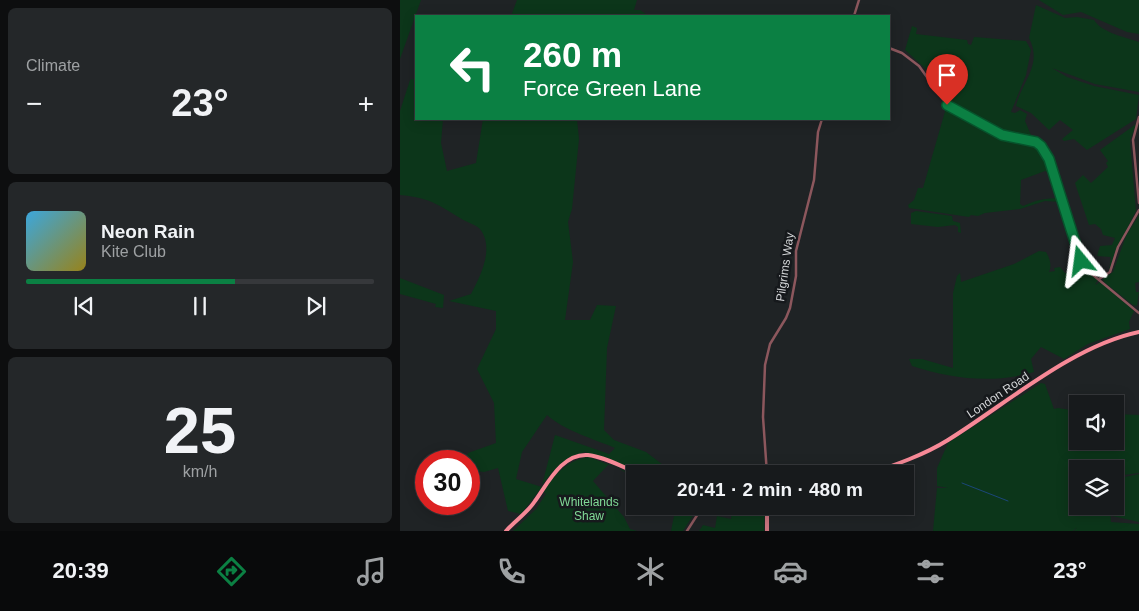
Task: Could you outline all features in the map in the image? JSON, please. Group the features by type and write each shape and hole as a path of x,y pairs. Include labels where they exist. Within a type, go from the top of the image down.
{"main road":[{"name":"London Road","path":"896,465 946,441 1044,376 1095,347 1139,332"},
{"path":"506,531 535,502 548,480 562,465 579,456 589,455 626,468"}],"street":[{"path":"854,15 859,0"},
{"path":"890,48 902,52 918,66 947,105 1002,135 1036,142 1041,146 1049,159 1081,261 1087,270 1139,313"},
{"path":"1139,117 1133,140 1139,203"},
{"name":"Pilgrims Way","path":"766,465 763,417 765,365 770,344 790,308 796,276 796,251 814,180 818,132 822,120"},
{"path":"1099,279 1110,272 1118,247 1139,210"},
{"path":"687,531 697,515"},
{"path":"767,515 767,531"}],"green space":[{"path":"400,0 421,0 415,15 400,59"},
{"path":"517,0 637,0 634,10 640,10 648,15 511,15"},
{"path":"1039,0 1139,0 1139,34 1127,32 1081,12 1063,15"},
{"path":"1036,5 1065,18 1077,17 1094,20 1108,31 1139,42 1139,92 1095,84 1052,68 1067,77 1094,86 1139,95 1136,119 1087,150 1074,139 1064,141 1062,139 1073,130 1060,120 1049,130 1031,113 1016,106 1033,65 1033,48 1029,38"},
{"path":"912,26 917,28 916,34 967,40 968,44 971,45 974,37 1026,41 1031,50 1026,75 1011,112 1015,113 1020,110 1027,114 1025,121 1031,135 1036,140 1002,133 949,102 927,70 905,50"},
{"path":"415,78 415,120 443,120 441,143 447,171 476,163 483,120 577,120 579,139 572,209 568,222 573,262 565,320 590,320 597,305 616,306 607,348 604,430 614,440 646,452 663,465 626,466 585,452 560,464 542,485 555,435 609,454 615,448 570,430 547,415 522,452 516,479 542,487 521,514 508,511 498,468 480,471 480,450 476,450 496,443 494,403 477,369 496,329 496,311 449,301 471,294 482,271 486,253 484,237 476,226 432,202 400,195 400,111 410,80"},
{"path":"946,108 999,136 1036,146 1046,159 1050,174 1045,171 1021,180 1020,204 1023,206 1055,198 1060,198 1060,202 1045,201 1020,209 985,213 978,216 971,215 969,217 909,208 908,205 914,200 918,188 923,188"},
{"path":"1136,124 1130,141 1136,211 1115,252 1109,271 1111,257 1097,256 1100,246 1112,245 1115,238 1103,235 1101,229 1095,224 1089,225 1075,183 1083,175 1091,183 1108,167 1106,163 1108,161 1100,150"},
{"path":"916,211 952,216 953,221 960,223 961,233 958,232 958,227 955,225 938,227 911,224 911,213"},
{"path":"1139,215 1139,282 1135,283 1136,292 1139,292 1137,306 1133,305 1104,282 1103,279 1113,272 1126,236"},
{"path":"1039,251 1046,252 1050,264 1049,272 1055,271 1054,268 1060,267 1065,273 1084,273 1086,271 1098,280 1095,285 1100,282 1103,284 1134,311 1129,322 1130,329 1088,344 1064,359 1041,347 1031,359 1034,372 1019,376 988,379 957,377 912,366 909,359 922,359 953,368 953,293 957,276 960,273 961,282 1014,264"},
{"path":"400,278 444,295 443,308 435,307 436,304 400,294"},
{"path":"1041,383 1045,384 1054,409 1069,410 1069,450 1124,450 1124,414 1139,415 1139,473 1124,475 1124,460 1069,460 1069,515 1111,515 1111,522 1139,524 1139,531 1074,531 1077,527 1073,531 933,531 937,488 948,488 937,486 937,468 948,443"},
{"name":"Whitelands Shaw","path":"589,457 608,465 593,481 624,517 630,529 637,531 513,531 536,509 546,494 544,492 562,469 568,464"},
{"path":"1139,474 1139,522 1112,516 1124,515 1124,477"},
{"path":"674,515 693,515 683,531 671,531"},
{"path":"731,515 765,515 764,531 699,531 703,525 715,528 717,516 731,519"}],"waterway":[{"path":"962,483 1008,501"}],"route":[{"path":"947,105 1002,135 1036,142 1041,146 1049,159 1057,182 1081,261"}]}
